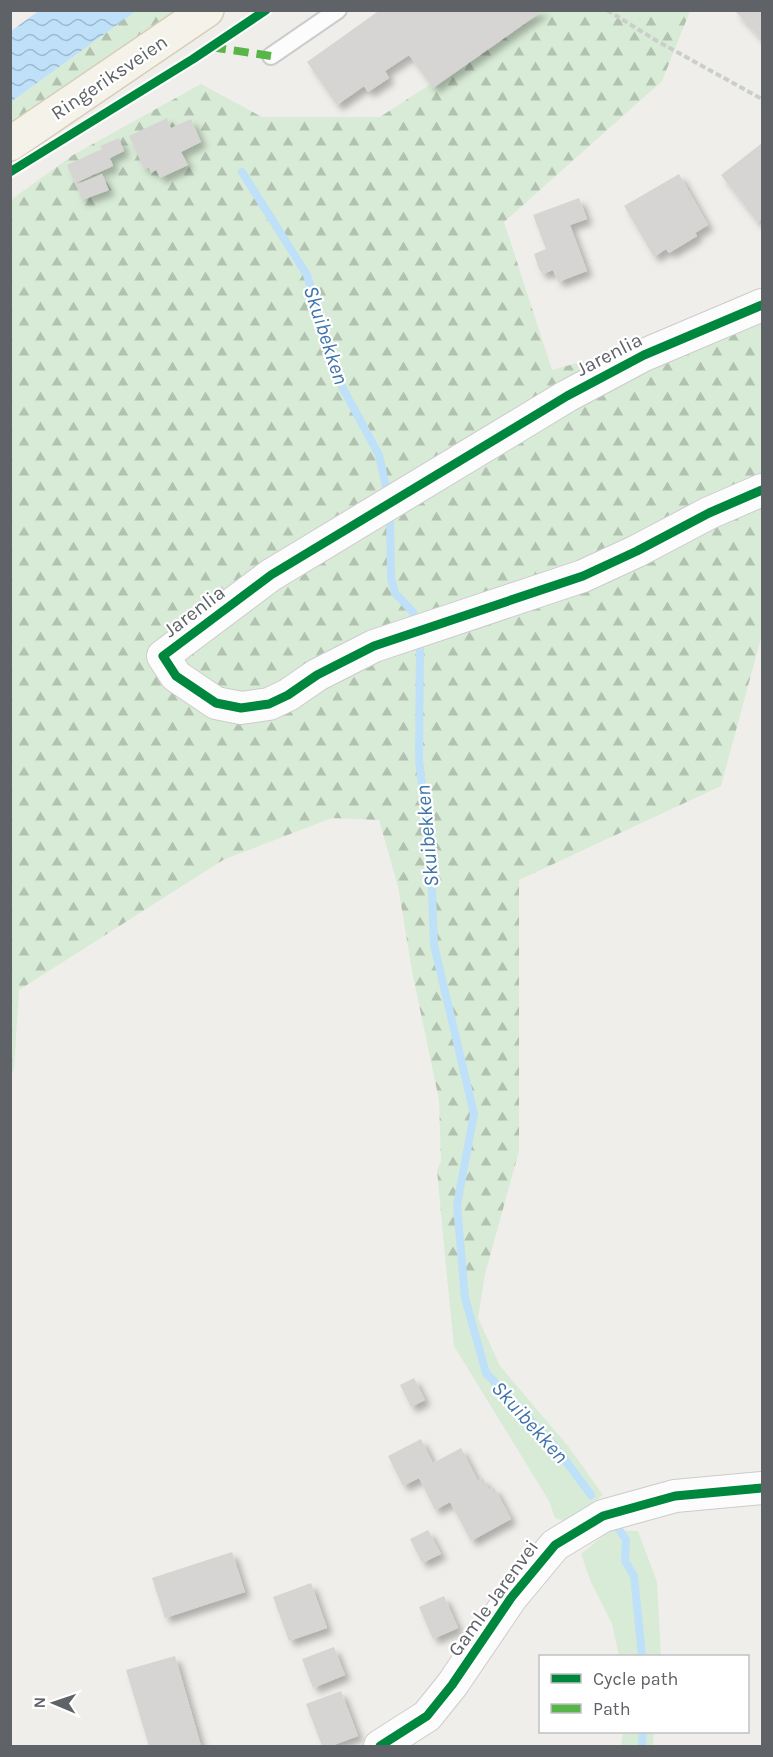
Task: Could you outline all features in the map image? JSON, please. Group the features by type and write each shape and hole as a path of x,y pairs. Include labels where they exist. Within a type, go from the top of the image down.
{"main road":[{"name":"Ringeriksveien","path":"10,144 207,10"}],"street":[{"name":"Jarenlia","path":"762,305 644,356 577,391 271,575 163,656 176,676 216,702 241,708 269,704 374,646 583,576 762,489"},
{"name":"Gamle Jarenvei","path":"380,1746 427,1716 452,1685 511,1598 555,1545 603,1516 675,1496 762,1488"}],"lane":[{"path":"271,56 338,10"}],"path":[{"path":"607,10 657,41 762,99"}],"green space":[{"path":"136,11 179,11 11,124 11,102"},
{"path":"538,11 690,11 662,81 504,222 552,370 762,311 762,634 721,786 519,880 519,1151 485,1274 447,1277 437,1170 441,1161 439,1100 412,971 398,886 379,820 332,818 223,860 19,990 14,1069 11,1075 11,200 73,155 201,84 262,117 380,117 524,23"},
{"path":"485,1274 478,1318 500,1366 568,1446 603,1495 567,1522 555,1518 549,1501 454,1346 447,1277"},
{"path":"610,1530 638,1531 657,1582 661,1655 619,1655 612,1624 591,1582 581,1554"},
{"path":"623,1733 654,1733 653,1746 621,1746"}],"water":[{"path":"40,10 136,11 11,102 11,31"}],"building":[{"path":"380,10 384,12 544,10 433,88 409,55 385,71 389,78 368,92 364,86 337,105 307,62"},
{"path":"734,10 762,10 762,40"},
{"path":"167,118 171,128 191,119 201,142 181,152 188,165 160,178 156,170 151,173 149,167 144,169 129,136"},
{"path":"119,138 124,151 110,158 113,166 75,183 67,165 102,149 100,146"},
{"path":"762,143 762,219 758,223 721,175"},
{"path":"102,174 109,190 82,200 76,185"},
{"path":"679,174 708,225 695,233 697,236 669,253 666,249 654,257 624,206"},
{"path":"579,198 587,219 570,225 587,271 558,282 553,270 543,274 539,269 534,254 546,249 533,215"},
{"path":"414,1378 425,1400 411,1407 400,1385"},
{"path":"421,1439 433,1463 461,1448 478,1481 483,1478 489,1490 494,1487 511,1519 471,1541 450,1502 435,1510 419,1478 403,1486 388,1456"},
{"path":"428,1530 441,1554 422,1563 410,1539"},
{"path":"232,1552 245,1592 165,1618 152,1578"},
{"path":"311,1583 327,1628 289,1641 273,1597"},
{"path":"444,1596 458,1628 433,1639 419,1607"},
{"path":"334,1647 345,1675 313,1688 302,1659"},
{"path":"175,1656 201,1746 149,1746 126,1670"},
{"path":"341,1691 358,1736 331,1746 322,1746 306,1704"}],"waterway":[{"name":"Skuibekken","path":"242,172 307,275 339,381 379,455 388,496"},
{"name":"Skuibekken","path":"390,512 391,578 395,593 413,612 415,626"},
{"name":"Skuibekken","path":"418,638 420,645 419,760 431,862 434,945 474,1114 457,1205 465,1298 486,1373 554,1445 591,1495"},
{"name":"Skuibekken","path":"616,1525 626,1540 625,1561 634,1576 642,1655"},
{"name":"Skuibekken","path":"642,1746 643,1733"}],"marked path":[{"path":"211,47 271,56"}],"cycle path":[{"path":"10,172 193,59 266,10"},
{"path":"762,305 644,355 567,396 271,575 163,656 176,676 216,703 241,708 269,704 288,695 317,675 374,646 583,576 709,513 762,490"},
{"path":"380,1746 427,1716 452,1685 511,1598 555,1545 603,1516 675,1496 762,1488"}]}
